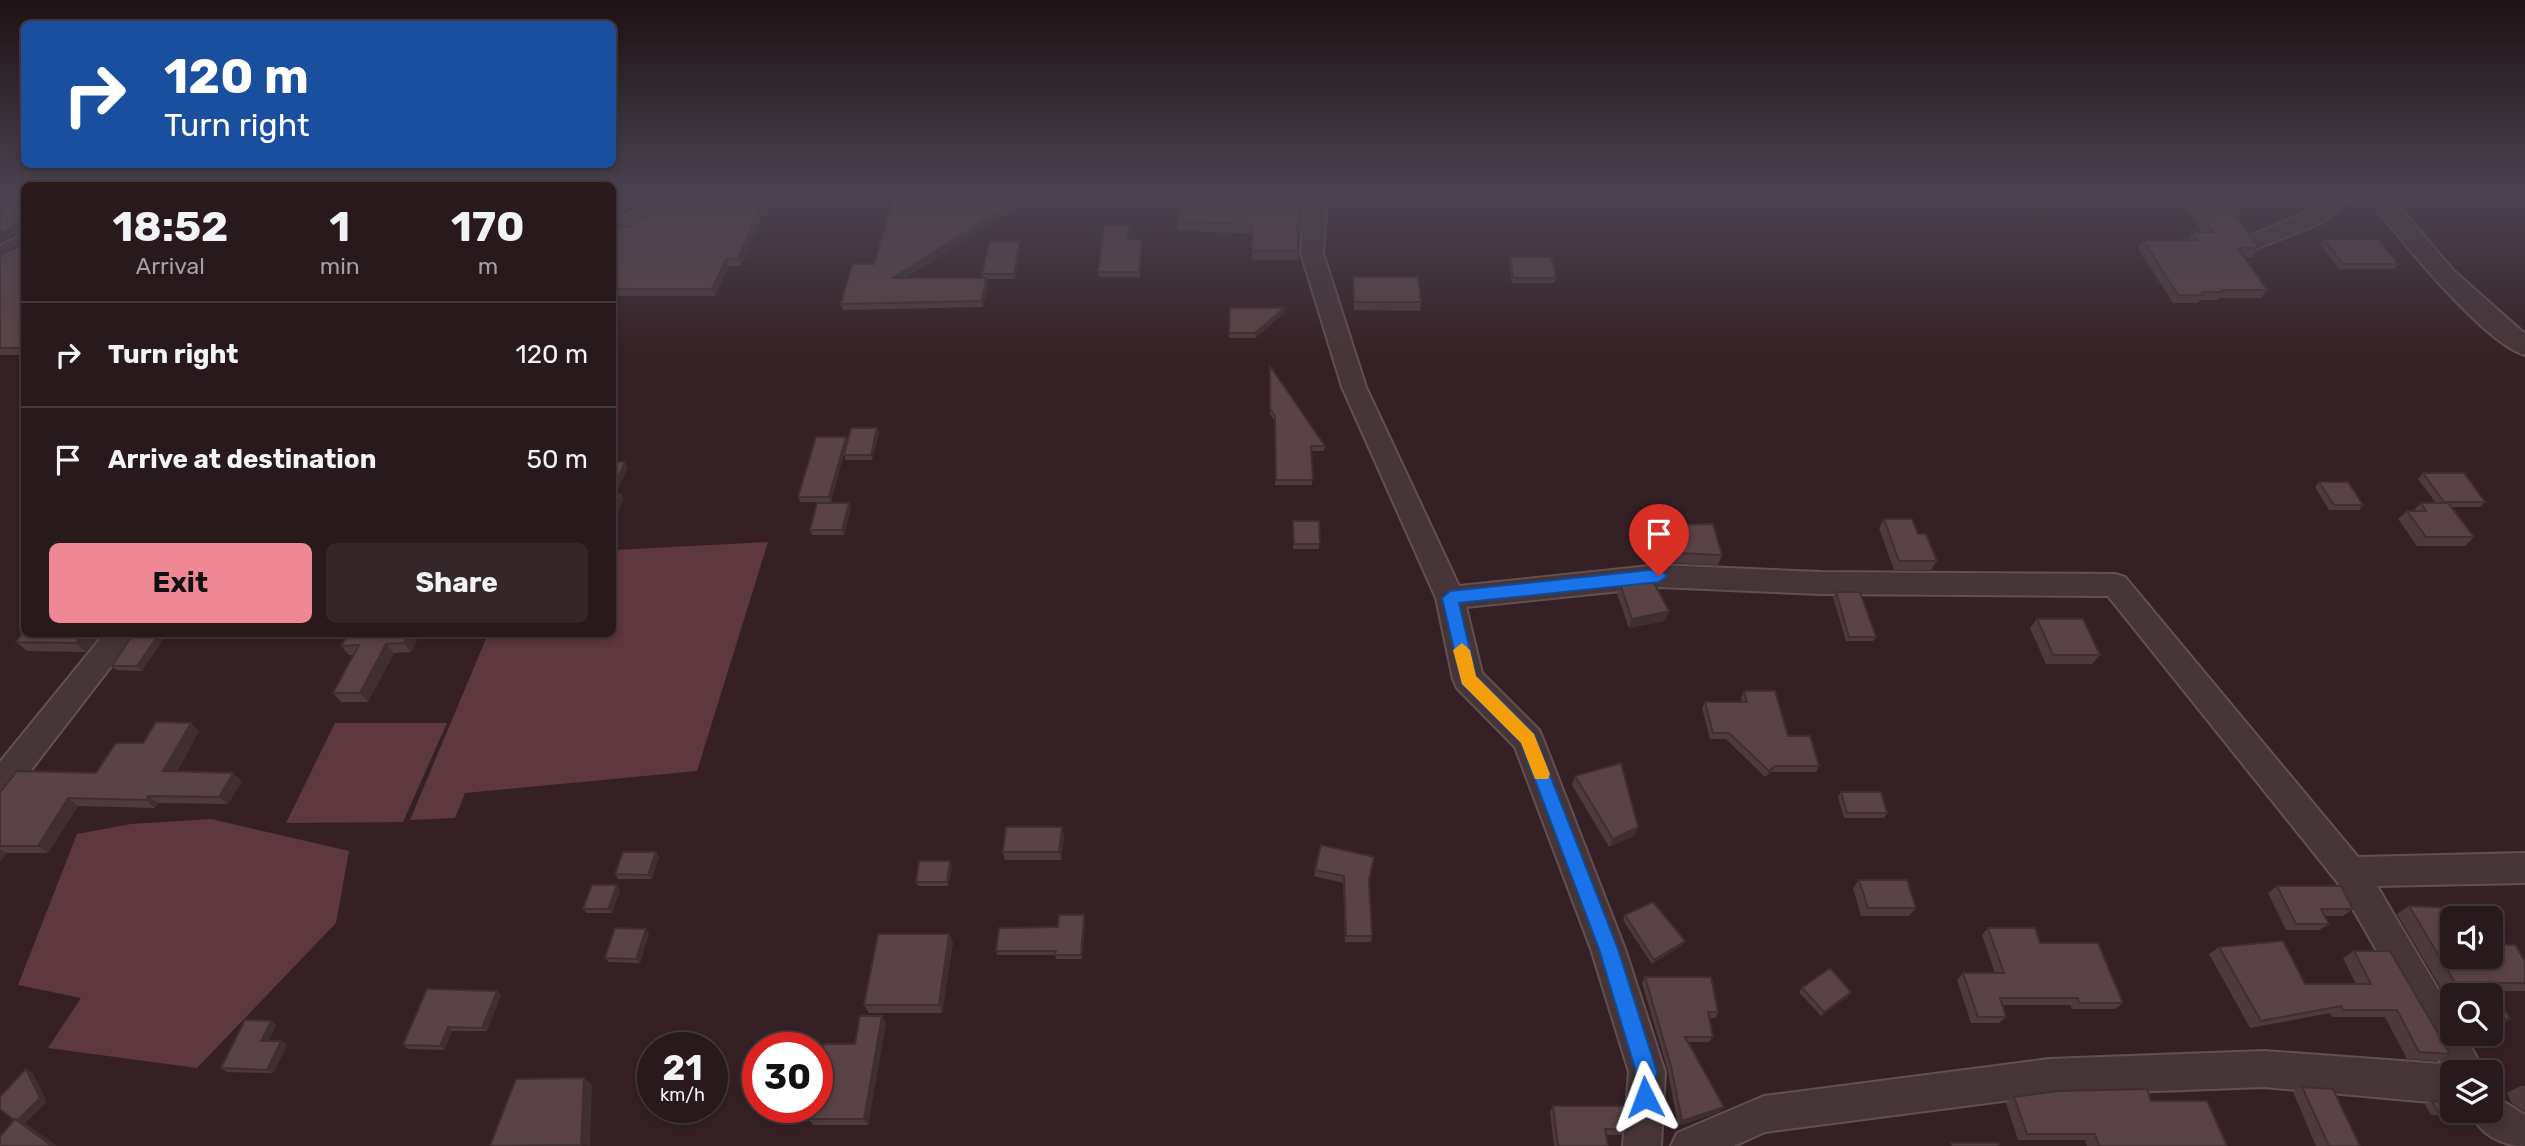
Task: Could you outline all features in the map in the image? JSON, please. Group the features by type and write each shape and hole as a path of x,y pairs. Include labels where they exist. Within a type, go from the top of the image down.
{"street":[{"path":"1312,248 1354,387 1450,598 1468,679 1528,739 1608,949 1647,1072 1642,1146"},
{"path":"2420,248 2470,302 2525,347"},
{"path":"1450,598 1659,576 1821,583 2115,585 2350,872 2459,1060"},
{"path":"0,786 119,637"},
{"path":"2350,872 2525,869"},
{"path":"1690,1146 1764,1114 2049,1076 2264,1069 2440,1082"},
{"path":"2503,1122 2525,1137"}],"shaded area":[{"path":"768,542 697,771 465,793 455,818 410,820 487,637 616,637 616,550"},
{"path":"335,723 447,723 403,822 286,823"},
{"path":"211,819 349,851 336,923 197,1068 48,1048 81,998 18,985 77,834 131,824"}],"building":[{"path":"14,248 21,248 21,348 0,348 0,255"},
{"path":"616,248 742,248 738,259 726,259 712,289 616,289"},
{"path":"878,248 940,248 893,278 986,278 982,301 841,304 852,264 874,264"},
{"path":"987,248 1019,248 1014,274 982,274"},
{"path":"1101,248 1141,248 1139,272 1098,272"},
{"path":"1252,248 1298,248 1298,251 1252,251"},
{"path":"2148,248 2238,248 2267,290 2222,290 2223,292 2202,292 2204,295 2178,295"},
{"path":"2331,248 2386,248 2398,264 2343,264"},
{"path":"1510,257 1551,257 1556,278 1513,278"},
{"path":"1353,277 1418,277 1421,302 1354,302"},
{"path":"1230,308 1284,308 1255,333 1229,333"},
{"path":"1270,366 1325,446 1311,446 1313,480 1276,480 1275,416 1270,409"},
{"path":"851,428 877,428 871,455 844,455"},
{"path":"816,437 846,437 829,497 798,497"},
{"path":"616,462 625,462 616,483"},
{"path":"2423,473 2464,473 2485,502 2444,502"},
{"path":"2319,482 2348,482 2363,505 2334,505"},
{"path":"817,503 849,503 842,530 810,530"},
{"path":"2421,503 2448,503 2474,537 2426,537 2407,511 2426,511"},
{"path":"1884,519 1912,519 1918,534 1926,534 1937,561 1899,561"},
{"path":"1293,521 1319,521 1320,544 1294,544"},
{"path":"1713,524 1722,555 1677,553 1667,525"},
{"path":"1653,581 1669,611 1632,619 1620,584"},
{"path":"1836,592 1860,592 1876,637 1849,637"},
{"path":"2037,619 2083,619 2100,655 2053,655"},
{"path":"21,635 81,637 76,643 16,642"},
{"path":"131,637 157,637 137,666 112,666"},
{"path":"346,637 407,637 404,643 386,644 360,693 333,693 359,645 341,646"},
{"path":"1744,691 1775,691 1788,736 1810,736 1819,766 1775,766 1769,771 1729,733 1713,733 1705,702 1747,702"},
{"path":"156,722 191,723 163,771 233,773 219,797 148,796 146,800 68,798 38,846 0,846 0,791 17,771 96,773 116,743 143,743"},
{"path":"1621,763 1638,827 1613,839 1575,776"},
{"path":"1841,792 1881,792 1887,813 1847,813"},
{"path":"1006,827 1062,827 1059,852 1003,852"},
{"path":"1321,845 1374,857 1369,880 1372,936 1346,936 1344,876 1315,870"},
{"path":"623,852 656,852 648,875 615,874"},
{"path":"919,861 950,861 947,882 916,882"},
{"path":"1859,880 1907,880 1916,908 1868,908"},
{"path":"592,885 617,885 608,909 583,909"},
{"path":"2277,886 2341,886 2353,909 2321,909 2329,924 2296,924"},
{"path":"1653,902 1685,941 1654,960 1625,915"},
{"path":"2409,906 2440,907 2440,958"},
{"path":"1059,915 1084,915 1081,955 1055,955 1056,951 996,951 999,928 1058,927"},
{"path":"615,928 646,929 636,959 605,958"},
{"path":"1988,928 2035,928 2040,943 2098,943 2123,1003 2079,1003 2078,998 2000,998 2006,1017 1978,1017 1963,973 2004,973"},
{"path":"878,934 949,934 939,1005 864,1005"},
{"path":"2283,941 2305,984 2371,984 2354,951 2390,951 2440,1037 2440,1046 2445,1046 2450,1054 2419,1052 2397,1010 2343,1010 2341,1006 2261,1021 2219,947"},
{"path":"2503,945 2515,945 2525,961 2525,983 2455,983 2447,969 2503,969"},
{"path":"1830,968 1851,992 1824,1012 1802,988"},
{"path":"1645,977 1711,977 1718,1012 1708,1012 1713,1037 1685,1037 1724,1107 1682,1121 1671,1066"},
{"path":"427,989 497,991 482,1028 448,1027 440,1046 403,1045"},
{"path":"2503,1006 2510,1019 2503,1019"},
{"path":"860,1016 882,1016 864,1119 833,1119 833,1044 855,1044"},
{"path":"245,1020 271,1021 261,1041 281,1041 267,1070 221,1068"},
{"path":"26,1069 40,1098 18,1120 14,1120 0,1109 0,1097"},
{"path":"584,1078 581,1145 490,1146 516,1079"},
{"path":"2302,1087 2333,1089 2360,1146 2329,1146"},
{"path":"2147,1089 2151,1101 2207,1101 2227,1146 2099,1146 2095,1134 2027,1134 2014,1097 2058,1091"},
{"path":"2432,1101 2440,1102 2438,1112"},
{"path":"1553,1106 1627,1106 1625,1129 1605,1129 1608,1146 1558,1146"},
{"path":"15,1119 52,1146 0,1146 0,1137"},
{"path":"1951,1143 1998,1143 1999,1146 1952,1146"}],"slow traffic":[{"path":"1462,650 1468,679 1528,739 1541,774"}],"route":[{"path":"1645,1097 1647,1072 1608,949 1528,739 1468,679 1450,598 1659,576"}]}
